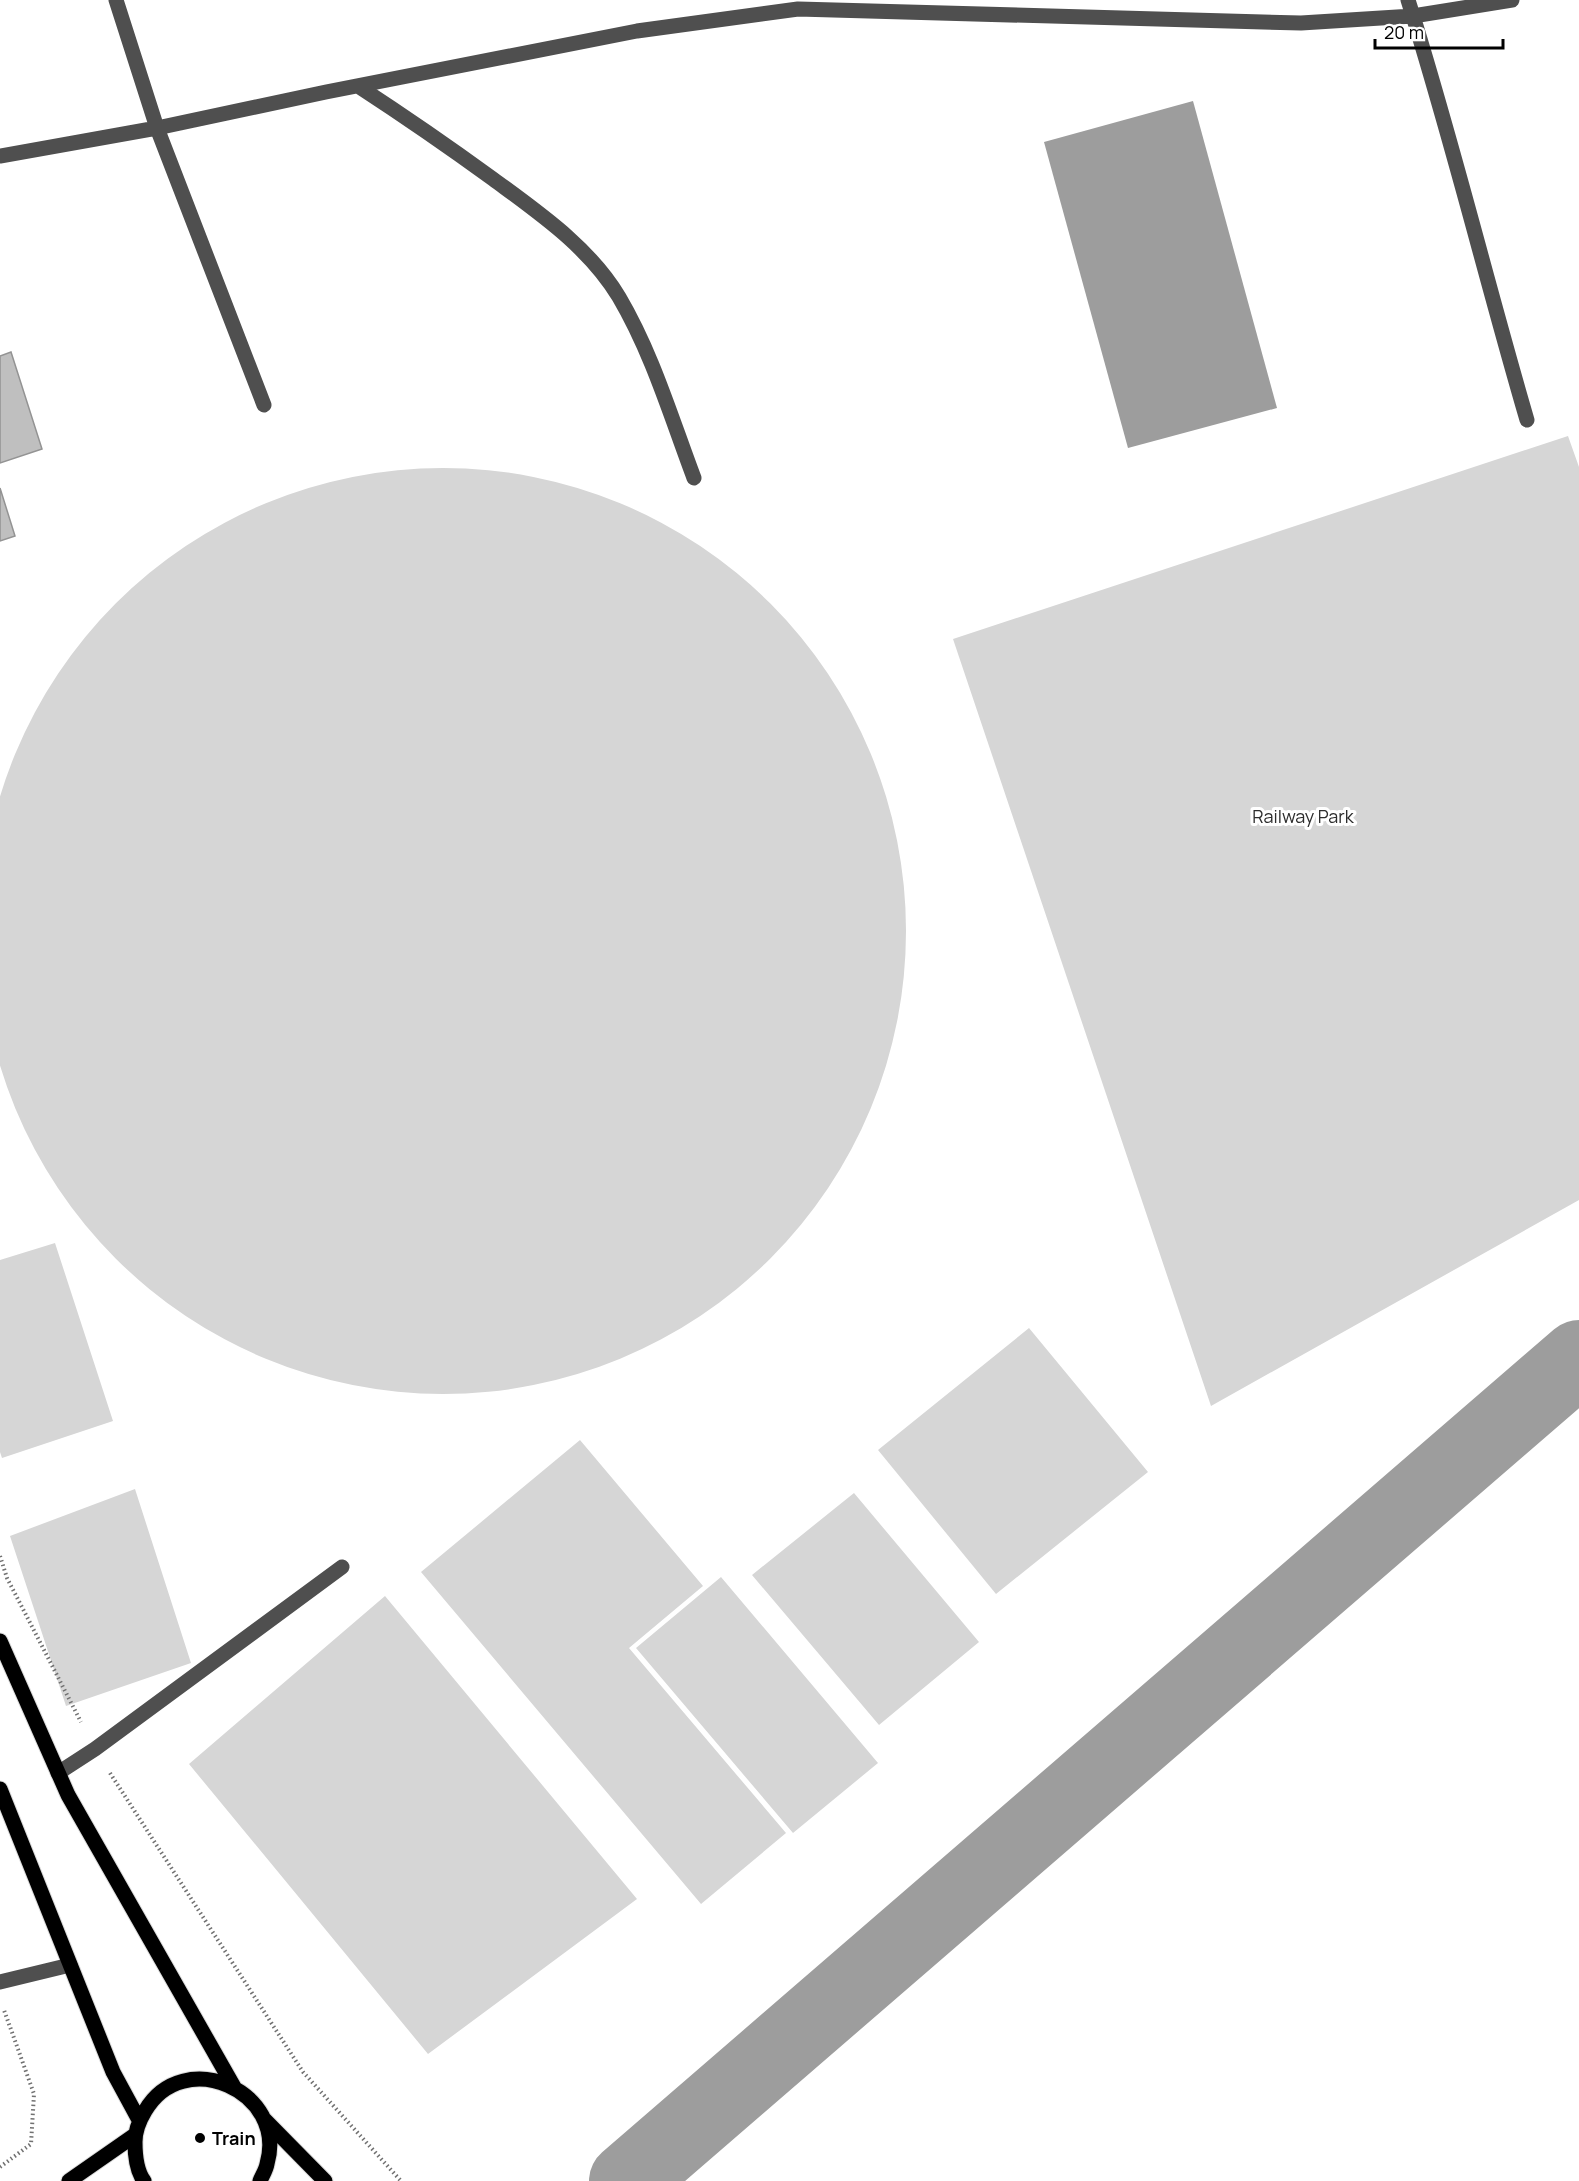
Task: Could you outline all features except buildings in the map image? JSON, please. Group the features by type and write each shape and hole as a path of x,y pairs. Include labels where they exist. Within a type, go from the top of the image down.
{"main road":[{"path":"0,1641 68,1795 234,2087"},
{"path":"0,1789 137,2128"},
{"path":"144,2181 135,2156 137,2128 149,2104 163,2091 179,2083 198,2079 217,2080 234,2087 252,2101 264,2119 325,2181"},
{"path":"260,2181 268,2164 270,2141 264,2119"},
{"path":"69,2181 137,2128"}],"street":[{"path":"116,0 157,128 264,405"},
{"path":"1408,0 1432,74 1527,420"},
{"path":"0,156 157,128 637,31 797,4 1301,23 1413,16 1512,0"},
{"path":"358,86 428,132 509,191 580,248 618,296 650,359 694,478"},
{"path":"58,1773 95,1749 342,1567"},
{"path":"0,1982 70,1965"}],"path":[{"path":"0,1556 8,1578 95,1749 303,2072 401,2181"},
{"path":"0,2167 31,2144 34,2094 4,2008"}],"green space":[{"name":"Railway Park","path":"1568,436 1579,467 1579,1200 1211,1406 953,639"},
{"path":"443,468 488,470 533,477 577,488 620,503 661,522 700,546 737,573 771,603 801,637 828,674 852,713 871,754 886,797 897,841 904,886 906,931 904,976 897,1021 886,1065 871,1108 852,1149 828,1188 801,1225 771,1259 737,1289 700,1316 661,1340 620,1359 577,1374 533,1385 488,1392 443,1394 398,1392 353,1385 309,1374 266,1359 225,1340 186,1316 149,1289 115,1259 85,1225 58,1188 34,1149 15,1108 0,1065 -11,1021 -18,976 -20,931 -18,886 -11,841 0,797 15,754 34,713 58,674 85,637 115,603 149,573 186,546 225,522 266,503 309,488 353,477 398,470"},
{"path":"55,1243 113,1421 2,1458 0,1452 0,1260"},
{"path":"1029,1328 1148,1472 996,1594 878,1450"},
{"path":"580,1440 703,1586 629,1648 786,1833 701,1904 421,1572"},
{"path":"135,1489 191,1663 66,1706 10,1536"},
{"path":"854,1493 979,1642 879,1725 752,1575"},
{"path":"721,1577 878,1763 793,1833 636,1648"},
{"path":"385,1596 637,1899 428,2054 189,1764"}],"shaded area":[{"path":"1193,101 1277,408 1128,448 1044,142"}],"waterway":[{"path":"627,2181 1579,1358"}],"place":[{"name":"Train","path":"200,2138"}]}
